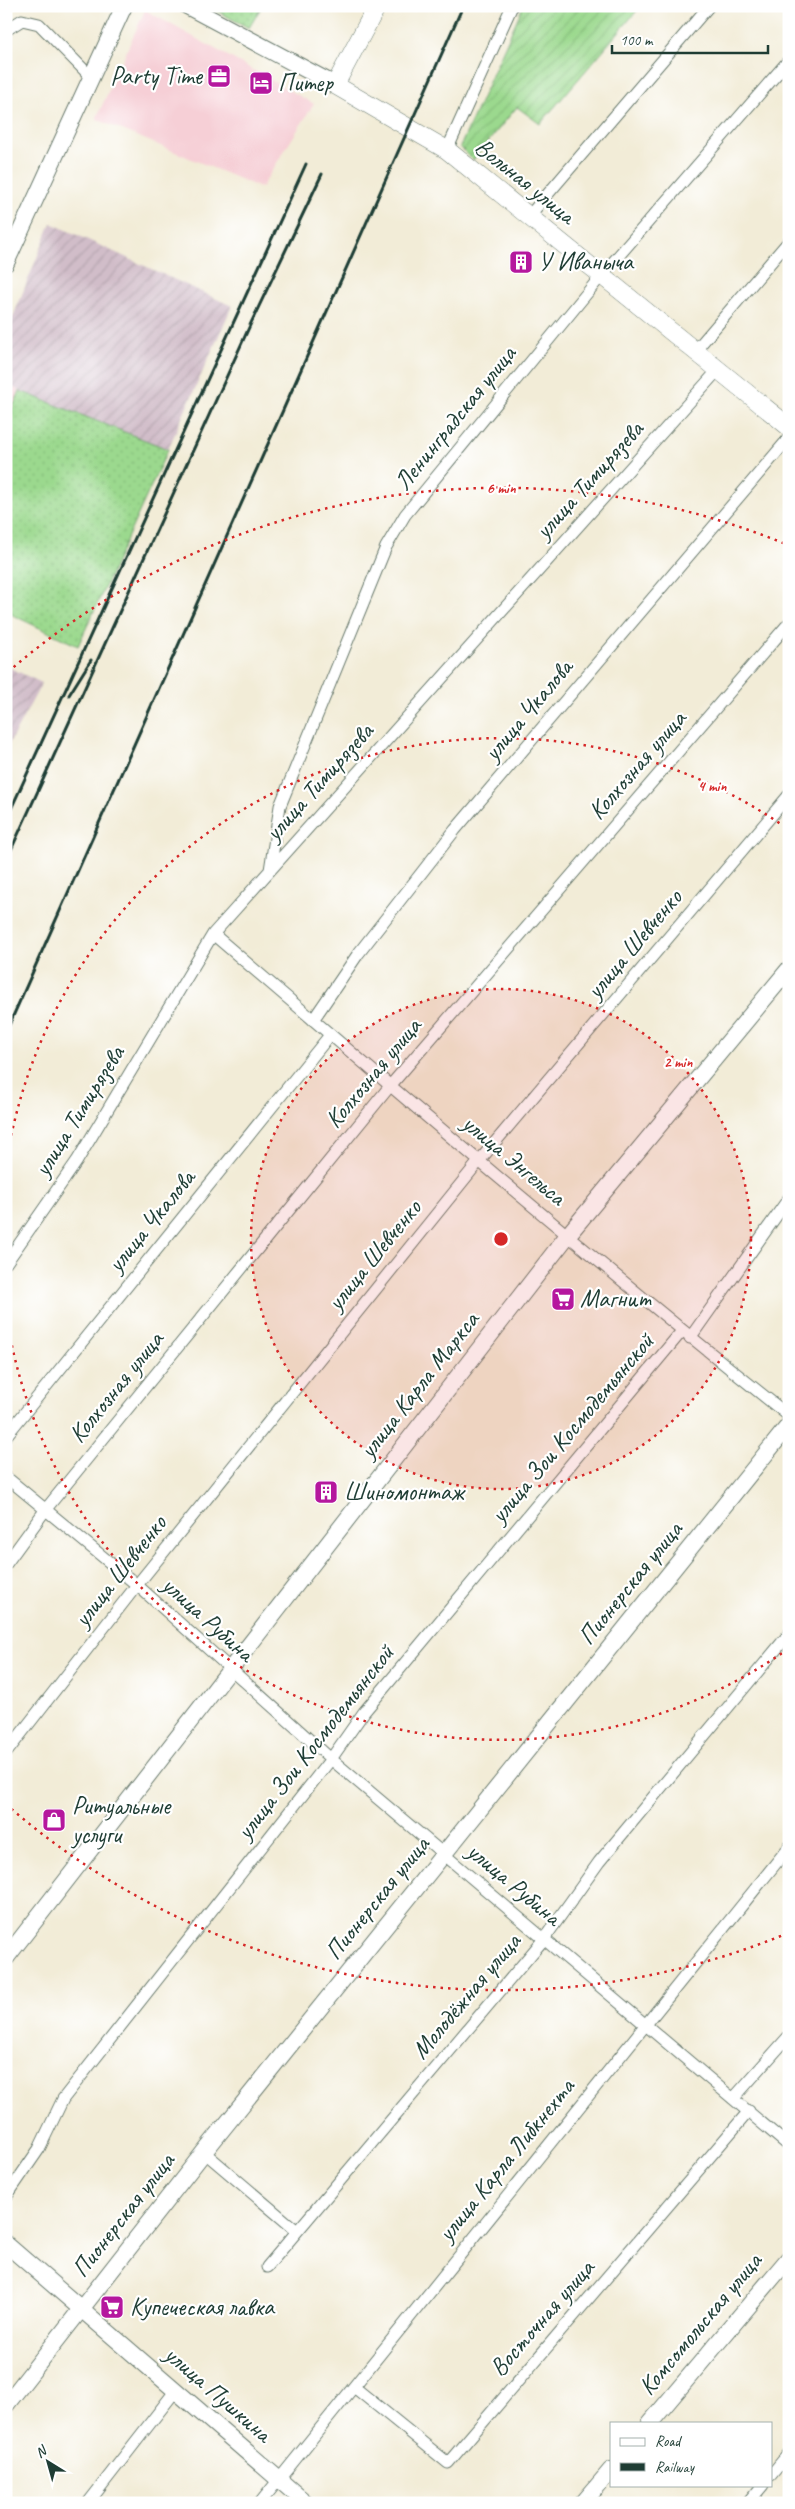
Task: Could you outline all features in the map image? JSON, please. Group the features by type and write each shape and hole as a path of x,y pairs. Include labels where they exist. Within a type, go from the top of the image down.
{"main road":[{"path":"335,85 377,6"},
{"name":"Вольная улица","path":"335,85 447,150 789,427"}],"street":[{"path":"6,263 124,6"},
{"name":"Вольная улица","path":"187,6 335,85"},
{"path":"447,150 512,6"},
{"path":"529,216 709,6"},
{"path":"6,30 22,20 39,24 92,78"},
{"name":"Ленинградская улица","path":"270,870 280,806 386,547 405,515 601,276 789,60"},
{"path":"695,351 789,241"},
{"name":"улица Тимирязева","path":"6,1263 77,1161 213,934 718,370"},
{"name":"улица Чкалова","path":"313,1020 358,954 455,830 789,438"},
{"name":"Колхозная улица","path":"6,1564 46,1509 390,1086 789,623"},
{"name":"улица Шевченко","path":"6,1753 136,1584 480,1160 789,795"},
{"name":"улица Энгельса","path":"213,934 390,1086 686,1334 789,1416"},
{"name":"улица Карла Маркса","path":"6,1958 228,1669 568,1235 789,969"},
{"name":"улица Чкалова","path":"6,1436 330,1035"},
{"name":"улица Зои Космодемьянской","path":"6,2197 39,2149 63,2100 331,1759 364,1712 686,1334 789,1198"},
{"name":"Пионерская улица","path":"6,2405 204,2152 789,1425"},
{"name":"улица Рубина","path":"6,1477 136,1584 228,1669 331,1759 643,2025 789,2146"},
{"name":"Молодёжная улица","path":"267,2267 544,1939 599,1862 789,1634"},
{"name":"улица Карла Либкнехта","path":"260,2503 643,2025 789,1847"},
{"path":"733,2099 789,2036"},
{"name":"Восточная улица","path":"354,2387 448,2462 748,2111"},
{"path":"204,2152 297,2231"},
{"name":"улица Пушкина","path":"6,2244 306,2503"},
{"name":"Комсомольская улица","path":"651,2422 789,2258"},
{"path":"88,2503 176,2390"},
{"path":"772,2474 789,2453"},
{"path":"583,2503 610,2471"},
{"path":"748,2503 762,2486"}],"shaded area":[{"path":"145,10 314,104 261,188 96,119"},
{"path":"51,223 232,306 168,449 6,385 6,334"},
{"path":"6,385 20,391 6,422"},
{"path":"6,666 42,683 6,749"}],"green space":[{"path":"207,6 262,6 249,28"},
{"path":"523,6 641,6 540,124 517,107 473,160 460,147"},
{"path":"20,391 168,449 78,646 6,612 6,422"}],"railway":[{"path":"6,1032 463,6"},
{"path":"6,820 306,164"},
{"path":"6,861 251,323 322,174"},
{"path":"69,695 91,660"}],"place":[{"name":"Party Time","path":"219,76"},
{"name":"Питер","path":"261,83"},
{"name":"У Иваныча","path":"521,262"},
{"name":"Магнит","path":"563,1299"},
{"name":"Шиномонтаж","path":"326,1492"},
{"name":"Ритуальные услуги","path":"54,1820"},
{"name":"Купеческая лавка","path":"112,2307"}]}
